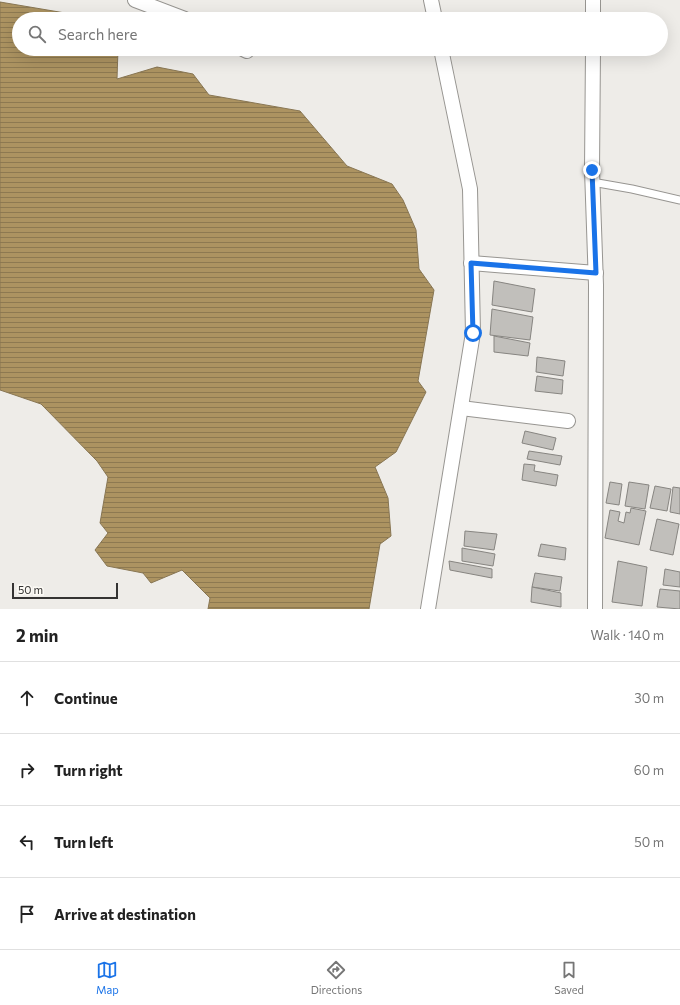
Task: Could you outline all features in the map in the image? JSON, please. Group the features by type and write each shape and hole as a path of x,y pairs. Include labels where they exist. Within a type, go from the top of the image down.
{"street":[{"path":"135,0 167,12"},
{"path":"431,0 434,12"},
{"path":"593,0 593,12"},
{"path":"428,609 473,333 470,189 442,56"},
{"path":"593,56 592,182 596,273 595,609"},
{"path":"471,263 596,273"},
{"path":"460,408 568,421"}],"lane":[{"path":"592,182 680,200"}],"shaded area":[{"path":"0,2 59,12 12,12 12,56 118,56 117,79 157,67 193,74 209,95 300,111 347,166 392,184 403,200 416,230 419,269 434,290 418,381 426,392 396,452 375,467 388,498 391,536 380,544 369,609 208,609 210,598 182,570 151,583 143,573 107,566 95,550 108,533 100,523 108,477 97,461 41,404 0,390"}],"building":[{"path":"494,281 535,289 532,312 492,305"},
{"path":"492,309 533,317 530,340 490,335"},
{"path":"494,336 530,343 528,356 494,352"},
{"path":"537,357 565,361 563,376 536,372"},
{"path":"537,376 563,380 562,394 535,391"},
{"path":"525,431 556,438 553,450 522,443"},
{"path":"529,451 562,456 560,465 527,459"},
{"path":"524,464 535,465 534,471 558,475 556,486 522,480"},
{"path":"610,482 622,484 619,505 606,503"},
{"path":"629,482 649,485 645,509 625,506"},
{"path":"655,486 671,489 667,511 650,508"},
{"path":"673,487 680,488 680,514 670,512"},
{"path":"631,508 646,511 639,545 605,538 610,510 620,512 618,521 624,523 626,512 630,513"},
{"path":"657,519 679,524 673,555 650,550"},
{"path":"465,531 497,534 494,550 464,546"},
{"path":"541,544 566,548 565,560 538,556"},
{"path":"462,548 495,554 493,566 462,561"},
{"path":"449,561 492,569 492,578 450,570"},
{"path":"618,561 647,567 642,606 612,602"},
{"path":"665,569 680,572 680,587 663,585"},
{"path":"535,573 562,577 560,591 532,587"},
{"path":"532,587 561,593 561,607 531,602"},
{"path":"660,589 680,591 680,609 657,607"}],"route":[{"path":"473,333 471,263 596,273 592,170"}]}
